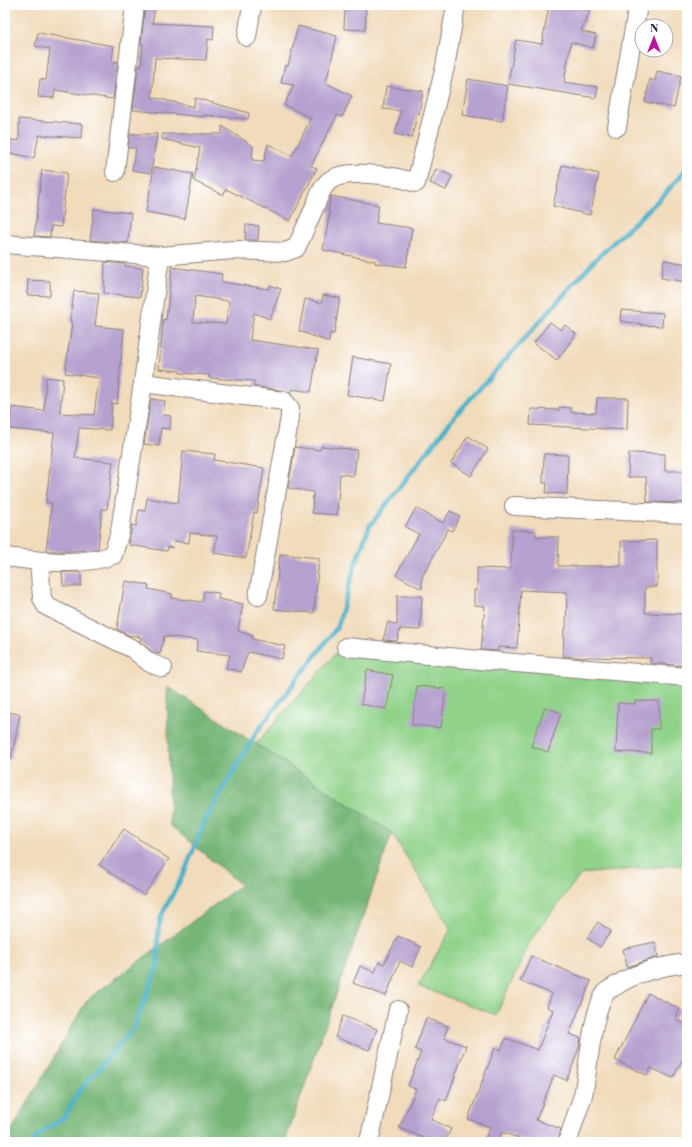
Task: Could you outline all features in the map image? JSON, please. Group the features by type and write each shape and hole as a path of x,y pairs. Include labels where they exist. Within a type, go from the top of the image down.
{"street":[{"path":"115,172 135,5"},
{"path":"247,37 252,5"},
{"path":"5,244 160,256 233,250 285,252 296,248 302,238 320,193 327,182 337,177 355,174 395,177 416,183 445,67 456,5"},
{"path":"617,127 638,5"},
{"path":"5,557 60,562 102,559 113,555 120,531 143,383 160,256"},
{"path":"143,383 284,401 290,408 290,417 258,596"},
{"path":"514,506 687,514"},
{"path":"39,560 42,598 46,606 134,649 150,663 163,668"},
{"path":"346,647 486,661 687,677"},
{"path":"568,1142 583,1095 600,1004 608,991 624,981 646,971 665,966 687,963"},
{"path":"369,1142 398,1010"}],"green space":[{"path":"338,651 687,683 687,866 676,865 581,874 532,938 496,1015 418,986 451,929 392,833 256,744"},
{"path":"167,686 392,833 285,1142 5,1142 87,1000 241,885 170,825"}],"building":[{"path":"145,5 156,5 152,23 214,26 213,40 208,39 206,60 155,58 152,97 194,107 195,98 249,113 248,119 203,115 203,117 133,110 138,66 141,66 143,44 141,44"},
{"path":"345,5 366,5 365,30 344,29"},
{"path":"549,5 559,5 590,11 581,31 596,35 593,48 571,42 564,82 598,87 596,98 508,84 516,40 542,44"},
{"path":"298,26 337,36 326,83 352,96 342,117 337,115 311,166 317,168 290,221 226,189 223,195 194,181 200,148 162,139 163,134 222,134 222,126 253,146 252,160 264,161 268,144 292,156 311,118 284,105 294,85 281,83 285,65 288,66"},
{"path":"38,33 114,46 112,61 118,62 113,99 55,90 54,98 38,97 40,79 46,80 50,49 35,46"},
{"path":"657,71 681,76 674,108 645,102 650,79 655,81"},
{"path":"468,79 508,86 502,121 462,115"},
{"path":"386,86 423,91 419,114 417,113 412,138 395,134 401,111 383,109"},
{"path":"19,119 82,124 81,138 39,135 34,158 5,152 5,139 19,141"},
{"path":"130,134 157,134 151,173 132,170 136,148 128,148"},
{"path":"562,165 599,174 590,215 553,206"},
{"path":"154,167 193,174 185,219 146,212"},
{"path":"436,169 452,176 446,190 430,183"},
{"path":"42,170 67,173 61,227 51,226 50,237 34,236"},
{"path":"331,196 379,205 376,223 412,228 406,267 375,263 375,261 323,250 330,212 328,212"},
{"path":"94,209 131,213 128,243 90,240"},
{"path":"246,225 259,226 258,240 245,240"},
{"path":"664,260 687,264 687,282 661,278"},
{"path":"105,262 143,268 140,297 104,293"},
{"path":"172,267 222,274 221,282 269,289 270,285 281,289 270,319 254,313 250,340 318,350 311,392 292,389 291,392 254,386 254,381 209,378 210,375 180,373 180,371 159,369 163,319 166,320","holes":["195,296 229,301 226,324 193,322"]},
{"path":"28,280 50,281 50,296 27,295"},
{"path":"74,291 99,293 95,326 124,329 117,404 112,403 110,430 79,428 75,458 113,462 107,509 102,509 98,549 46,551 52,503 46,502 54,433 10,429 12,407 44,411 46,377 63,379 60,413 94,415 99,378 65,373 72,323 70,322"},
{"path":"323,295 340,298 334,334 330,333 329,342 299,331 305,299 322,303"},
{"path":"621,310 663,313 662,326 641,325 620,321"},
{"path":"550,322 561,330 565,325 576,334 557,360 534,343"},
{"path":"353,357 391,364 385,401 347,395"},
{"path":"597,398 628,398 627,430 530,425 531,409 559,410 559,407 571,408 571,412 596,413"},
{"path":"151,399 165,401 163,415 171,416 170,429 161,428 159,446 144,444"},
{"path":"468,436 488,449 471,476 451,463"},
{"path":"321,446 357,450 354,476 340,474 337,515 312,513 313,492 288,488 295,447 320,450"},
{"path":"183,451 215,454 214,460 264,468 257,513 254,512 246,558 214,553 217,536 190,533 189,543 174,541 173,548 168,547 167,551 129,545 132,525 136,526 139,510 145,511 147,498 178,503"},
{"path":"629,453 665,454 665,471 687,471 687,503 647,502 646,477 628,477"},
{"path":"544,454 568,455 567,494 546,493 547,483 543,483"},
{"path":"416,508 443,523 450,511 460,516 452,531 448,529 422,577 422,589 396,575 419,534 405,527"},
{"path":"512,530 536,531 536,537 559,537 558,566 621,566 621,541 657,540 657,587 645,587 645,613 687,614 687,666 650,663 651,658 586,658 563,656 564,629 566,629 567,592 521,590 517,648 498,647 498,651 481,650 485,606 474,605 474,590 477,590 477,568 511,569"},
{"path":"280,554 319,558 314,613 274,609"},
{"path":"62,572 81,572 81,586 63,586"},
{"path":"125,581 149,585 148,589 172,594 172,598 202,602 204,591 219,593 218,599 243,604 238,631 253,636 252,639 285,646 282,659 248,652 241,672 226,668 230,655 196,651 198,640 164,636 160,654 154,653 140,642 141,637 128,635 117,629"},
{"path":"397,596 422,596 420,630 400,629 397,641 383,640 388,622 397,625"},
{"path":"367,670 393,675 386,709 361,704"},
{"path":"417,686 446,689 441,728 412,725"},
{"path":"635,701 659,701 659,729 651,729 651,753 616,752 618,703 635,704"},
{"path":"545,707 561,713 548,752 531,746"},
{"path":"5,712 20,714 11,760 5,759"},
{"path":"124,829 169,859 144,895 99,865"},
{"path":"598,922 611,931 600,947 587,938"},
{"path":"398,936 421,947 412,967 400,961 386,996 353,983 360,966 375,972 379,962 384,964"},
{"path":"655,942 658,957 627,967 623,949"},
{"path":"531,956 591,981 569,1034 581,1038 571,1070 566,1080 554,1075 536,1120 561,1129 558,1142 529,1142 502,1132 498,1142 484,1142 490,1127 468,1119 495,1048 501,1050 506,1038 538,1050 553,1010 547,1007 552,994 520,981"},
{"path":"648,993 680,1009 675,1019 687,1025 687,1050 673,1078 651,1068 647,1075 615,1060"},
{"path":"343,1016 377,1029 369,1050 335,1037"},
{"path":"426,1018 448,1026 444,1038 466,1046 446,1101 440,1098 431,1119 451,1129 445,1142 433,1142 399,1128 416,1089 408,1086 421,1052 415,1049"}],"waterway":[{"path":"32,1142 41,1133 65,1117 78,1093 134,1028 158,965 158,933 161,916 184,873 206,819 256,733 338,626 354,568 369,527 455,416 595,260 665,194 687,168"}]}
